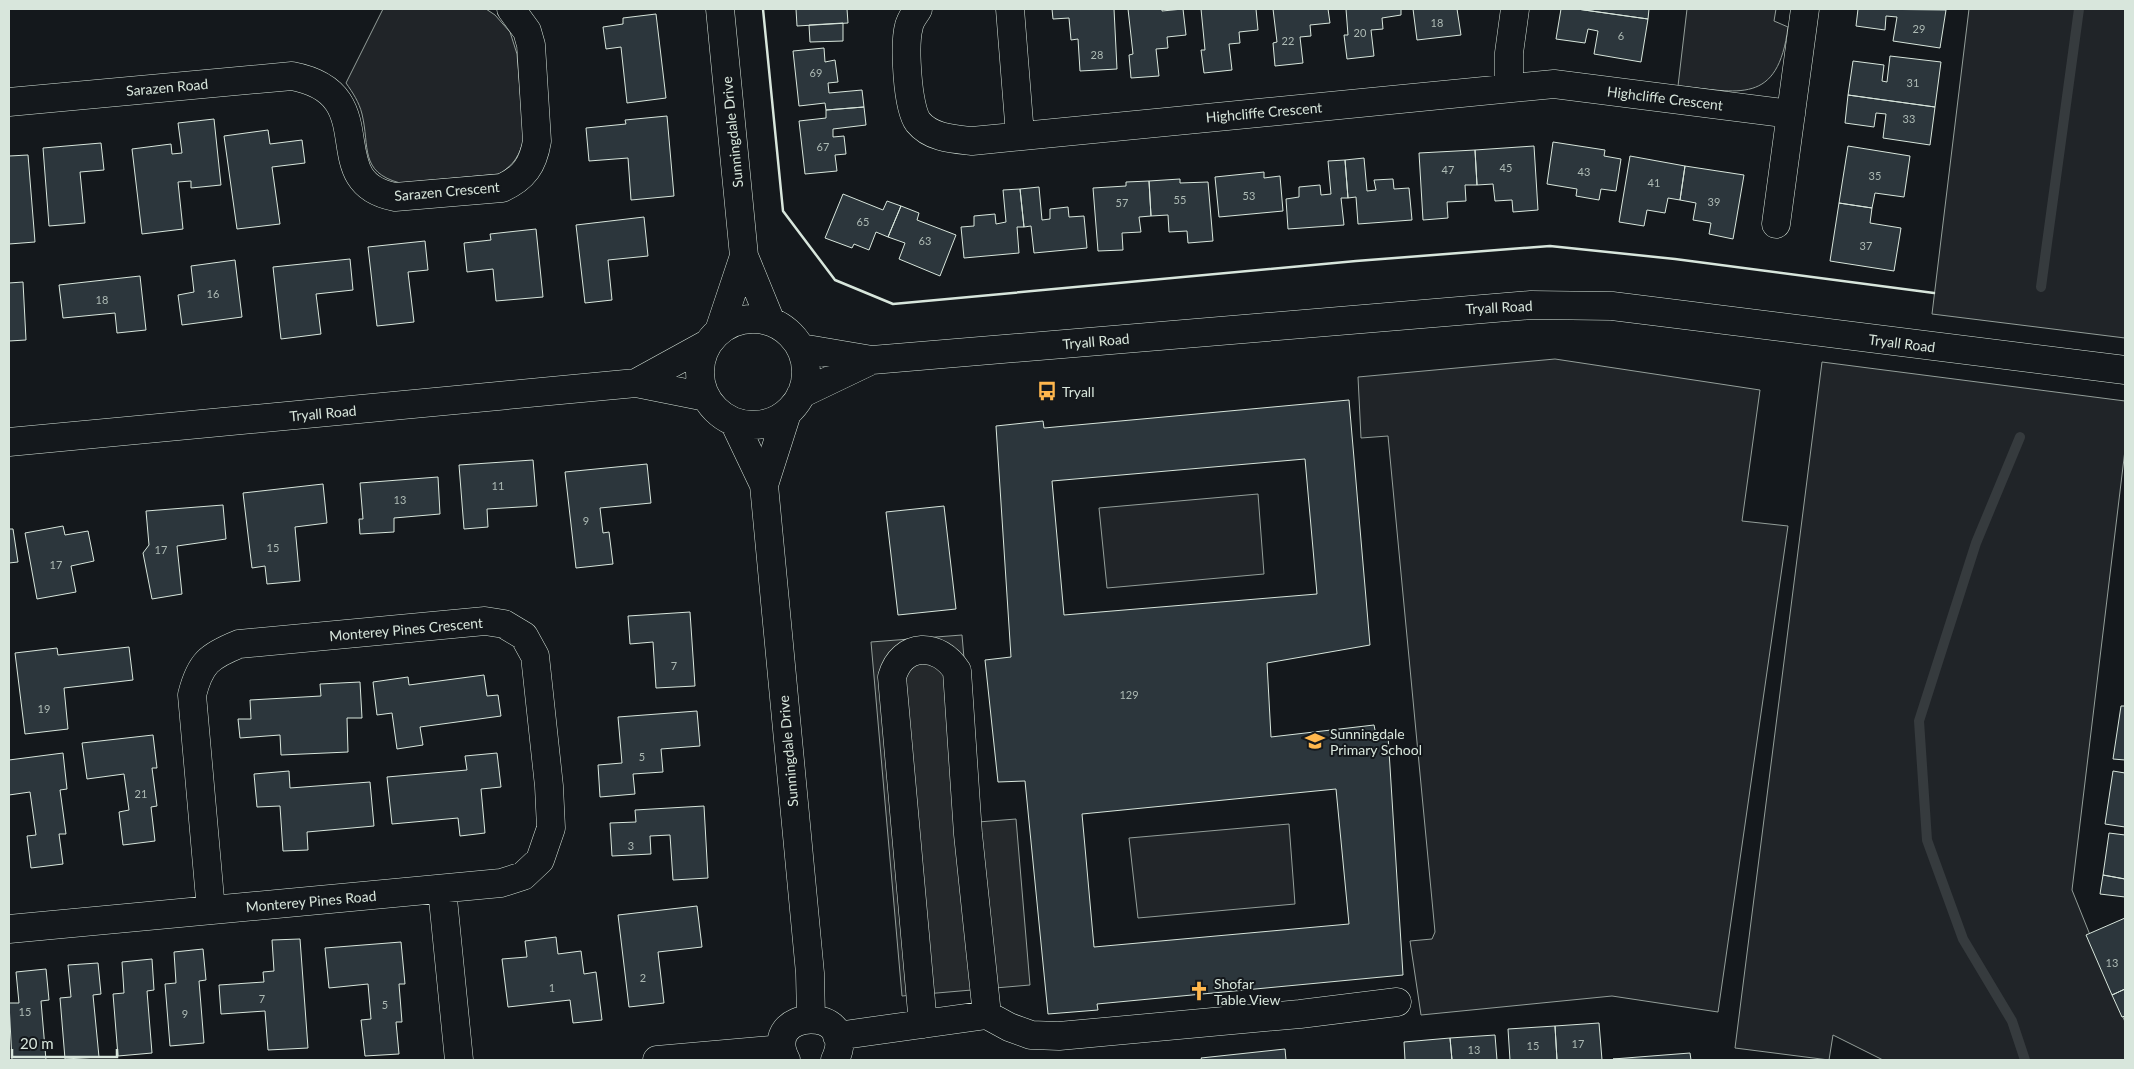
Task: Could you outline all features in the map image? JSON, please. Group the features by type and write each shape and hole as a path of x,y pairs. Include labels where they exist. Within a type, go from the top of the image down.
{"street":[{"name":"Sarazen Crescent","path":"324,86 344,109 355,169 370,189 382,195 395,197 502,188 516,181 527,170 535,156 537,141 531,45 527,31 511,9"},
{"name":"Sunningdale Drive","path":"720,9 744,256 771,322"},
{"name":"Highcliffe Crescent","path":"918,9 909,25 906,50 911,101 918,122 940,137 972,141 1554,84 1791,114"},
{"path":"1010,9 1020,135"},
{"path":"1509,88 1509,53 1515,9"},
{"path":"1776,224 1805,9"},
{"name":"Sarazen Road","path":"9,102 292,76 324,86"},
{"name":"Sunningdale Drive","path":"713,338 744,256"},
{"name":"Tryall Road","path":"801,348 872,360 1531,305 1612,306 2125,370"},
{"path":"744,319 758,319 771,322 791,334 801,348 807,370 794,404 761,425 734,422 718,412 706,397 699,372 703,353 713,338 731,323 744,319"},
{"name":"Tryall Road","path":"636,383 713,338"},
{"name":"Tryall Road","path":"794,404 872,360"},
{"name":"Tryall Road","path":"9,442 636,383 706,397"},
{"name":"Sunningdale Drive","path":"764,485 794,404"},
{"name":"Sunningdale Drive","path":"734,422 764,485 810,973 811,1018"},
{"name":"Monterey Pines Crescent","path":"211,910 192,695 196,678 203,665 216,653 239,644 456,623 485,621 504,624 524,636 535,656 549,786 551,828 540,860 524,876 501,883 442,889"},
{"path":"923,1024 892,677 899,661 916,651 931,651 945,656 957,671 968,834 987,1015"},
{"path":"442,889 459,1060"},
{"name":"Monterey Pines Road","path":"9,929 442,889"},
{"path":"658,1060 784,1054 783,1036 790,1027 800,1020 811,1018 822,1020 831,1027 836,1048 923,1024 987,1015 1009,1027 1031,1035 1059,1036 1397,1002"}],"shaded area":[{"path":"383,9 486,9 495,15 510,32 517,54 524,138 516,159 504,171 499,174 400,183 387,178 372,165 361,110 346,83"},
{"path":"1687,9 1776,9 1774,21 1788,27 1783,52 1775,70 1765,82 1752,88 1737,91 1678,86"},
{"path":"1969,9 2125,9 2125,338 1932,314"},
{"path":"1555,359 1760,390 1742,521 1788,526 1718,1012 1612,996 1421,1015 1410,941 1432,939 1435,932 1388,436 1361,438 1358,377"},
{"path":"1822,362 2125,401 2125,450 2072,890 2125,1022 2125,1060 1883,1060 1833,1035 1829,1060 1735,1048"},
{"path":"1258,494 1264,574 1107,588 1099,508"},
{"path":"962,635 978,822 1016,819 1030,985 902,996 871,642"},
{"path":"1289,824 1295,904 1138,918 1129,838"}],"building":[{"path":"796,9 847,9 848,23 797,26"},
{"path":"1052,9 1114,9 1117,69 1080,71 1078,39 1071,40 1069,18 1053,19"},
{"path":"1128,9 1162,9 1162,11 1183,9 1186,35 1167,37 1168,48 1156,49 1159,76 1131,78 1129,55 1133,54"},
{"path":"1201,9 1256,9 1258,30 1239,32 1240,43 1229,44 1232,70 1204,73 1201,50 1205,50"},
{"path":"1273,9 1328,9 1330,23 1310,25 1311,36 1300,37 1303,63 1275,66 1273,43 1277,42"},
{"path":"1346,9 1401,9 1401,15 1382,18 1383,29 1371,30 1374,56 1347,59 1344,35 1348,35"},
{"path":"1413,9 1457,9 1461,35 1417,40"},
{"path":"1561,9 1577,9 1648,19 1641,62 1594,54 1598,31 1588,29 1585,43 1556,39"},
{"path":"1577,9 1649,9 1648,19"},
{"path":"1858,9 1946,10 1940,48 1893,41 1897,17 1886,16 1885,30 1856,26"},
{"path":"656,14 666,98 627,103 621,47 606,49 603,27 623,24 623,18"},
{"path":"843,23 843,41 810,42 809,25"},
{"path":"824,48 825,62 835,60 838,82 828,83 829,93 862,90 864,107 826,110 825,103 799,106 793,51"},
{"path":"1890,56 1941,62 1935,107 1848,95 1853,61 1884,65 1882,81 1887,82"},
{"path":"1848,95 1935,107 1930,145 1883,138 1886,114 1876,113 1874,127 1845,123"},
{"path":"864,107 866,125 833,129 833,137 844,136 846,154 835,155 837,171 805,174 799,121 826,118 826,110"},
{"path":"667,116 674,196 631,200 628,158 589,161 586,128 626,124 625,120"},
{"path":"214,119 221,185 191,188 191,181 178,182 183,229 142,234 132,149 171,144 172,154 182,153 178,123"},
{"path":"268,130 270,144 302,140 305,163 272,167 280,224 237,229 224,136"},
{"path":"1553,142 1605,150 1604,156 1621,159 1616,191 1601,189 1599,200 1576,196 1577,189 1547,184"},
{"path":"101,143 104,170 80,172 85,223 49,226 43,148"},
{"path":"1534,146 1538,210 1513,212 1512,200 1495,201 1493,184 1477,185 1475,150"},
{"path":"1848,146 1910,156 1904,197 1875,193 1872,208 1839,203"},
{"path":"1475,150 1477,185 1465,185 1466,201 1447,202 1448,218 1423,220 1419,153"},
{"path":"28,155 35,242 9,244 9,156"},
{"path":"1630,156 1685,166 1680,200 1668,198 1665,213 1647,210 1644,226 1619,222"},
{"path":"1364,158 1367,191 1376,190 1374,180 1393,179 1394,189 1409,188 1412,220 1358,224 1356,197 1348,198 1345,160"},
{"path":"1345,160 1348,198 1341,198 1344,225 1288,229 1286,199 1299,197 1299,187 1320,185 1321,195 1331,194 1328,161"},
{"path":"1685,166 1744,175 1733,239 1709,234 1711,223 1693,220 1696,203 1680,200"},
{"path":"1264,172 1264,178 1280,176 1283,211 1219,217 1215,177"},
{"path":"1180,179 1180,183 1208,182 1213,241 1188,243 1187,231 1169,232 1168,215 1151,216 1149,181"},
{"path":"1149,181 1151,216 1139,217 1141,232 1122,233 1123,250 1098,251 1093,188 1126,186 1126,182"},
{"path":"1039,187 1042,220 1050,219 1050,209 1068,207 1069,217 1084,216 1087,248 1034,253 1031,226 1024,227 1020,189"},
{"path":"1020,189 1024,227 1017,227 1019,253 964,258 961,227 974,226 974,216 995,214 996,224 1006,222 1003,190"},
{"path":"843,194 883,210 887,201 901,206 888,237 876,232 869,250 854,244 852,248 825,238"},
{"path":"1839,203 1872,208 1870,223 1901,228 1894,271 1830,261"},
{"path":"901,206 919,213 917,220 956,235 940,276 899,259 905,243 888,237"},
{"path":"644,217 648,256 608,260 612,300 585,303 576,225"},
{"path":"536,229 543,297 496,301 493,269 467,272 464,243 491,240 490,234"},
{"path":"425,241 428,270 408,272 414,322 377,326 368,247"},
{"path":"350,259 353,290 316,294 321,334 281,339 273,267"},
{"path":"235,260 242,317 182,325 178,295 194,292 191,266"},
{"path":"140,276 146,330 117,333 115,313 63,318 59,285"},
{"path":"23,282 26,340 9,341 9,283"},
{"path":"1349,400 1370,645 1267,663 1271,737 1374,725 1376,735 1388,735 1403,975 1097,1004 1098,1010 1048,1014 1025,781 998,782 985,660 1011,657 996,426 1043,421 1044,428","holes":["1305,459 1317,594 1064,615 1052,481","1336,789 1349,924 1094,947 1082,814"]},
{"path":"533,460 537,506 487,509 488,527 464,529 459,465"},
{"path":"647,464 651,503 600,508 603,533 609,532 613,564 576,568 565,472"},
{"path":"438,477 440,514 394,518 394,532 360,534 359,519 363,519 360,483"},
{"path":"323,484 327,523 295,527 300,581 267,584 265,566 252,568 243,493"},
{"path":"223,505 226,539 177,546 182,594 152,599 143,553 149,545 146,511"},
{"path":"944,506 956,609 898,615 886,512"},
{"path":"63,526 65,535 88,531 94,561 71,566 76,592 37,599 25,533"},
{"path":"9,529 13,529 18,562 9,563"},
{"path":"690,612 695,686 656,688 653,642 630,644 628,616"},
{"path":"129,647 133,680 64,688 68,729 25,734 15,653 57,648 58,655"},
{"path":"484,675 487,696 498,695 501,716 420,727 423,745 397,749 392,713 377,715 373,682 408,677 409,685"},
{"path":"360,682 362,718 347,718 348,752 281,755 280,735 240,738 238,719 251,719 250,700 321,696 320,684"},
{"path":"2121,706 2125,706 2125,760 2113,759"},
{"path":"697,711 700,746 661,749 663,772 633,774 635,794 600,797 598,765 622,763 618,717"},
{"path":"153,735 157,768 152,768 157,806 151,807 155,841 123,845 119,812 129,810 124,774 87,779 82,743"},
{"path":"63,753 67,789 60,790 66,834 59,834 63,864 31,868 27,836 36,835 30,792 9,795 9,760"},
{"path":"497,753 501,787 481,789 485,833 460,836 458,818 392,824 387,777 467,770 465,756"},
{"path":"289,771 290,788 370,782 374,826 307,832 308,850 283,851 280,806 257,807 254,774"},
{"path":"2113,771 2125,773 2125,827 2105,824"},
{"path":"704,806 708,878 673,880 670,835 650,836 651,854 612,856 610,823 636,822 635,810"},
{"path":"2109,833 2125,835 2125,879 2103,875"},
{"path":"2103,875 2125,879 2125,897 2100,894"},
{"path":"697,906 702,947 658,952 664,1003 629,1007 618,915"},
{"path":"2125,918 2125,989 2112,995 2086,935"},
{"path":"556,937 558,954 581,951 584,974 596,972 602,1020 573,1023 570,1000 508,1007 502,959 527,957 525,941"},
{"path":"300,939 308,1048 268,1050 265,1011 221,1014 219,985 264,982 263,972 274,971 272,940"},
{"path":"401,942 405,984 399,984 402,1022 396,1022 399,1054 365,1056 361,1020 371,1019 368,984 329,988 325,948"},
{"path":"203,949 206,980 199,981 204,1043 170,1046 165,984 176,983 174,952"},
{"path":"152,959 154,990 147,991 152,1053 118,1056 113,994 124,993 122,962"},
{"path":"98,963 101,994 93,995 99,1057 65,1059 60,998 71,997 68,965"},
{"path":"46,969 49,1000 41,1001 46,1060 12,1060 9,1003 19,1003 16,972"},
{"path":"2125,989 2125,1016 2122,1017 2112,995"},
{"path":"1599,1023 1602,1060 1557,1060 1555,1026"},
{"path":"1555,1026 1557,1060 1510,1060 1508,1029"},
{"path":"1495,1035 1497,1060 1452,1060 1450,1038"},
{"path":"1450,1038 1452,1060 1405,1060 1404,1042"},
{"path":"1285,1049 1286,1060 1202,1060 1201,1058"},
{"path":"1690,1053 1691,1060 1613,1059"}],"waterway":[{"path":"2041,287 2079,9"},
{"path":"2020,437 1976,543 1919,721 1927,840 1963,939 2012,1021 2025,1060"}],"wall":[{"path":"763,9 783,211 835,280 893,304 1356,261 1550,246 1675,259 1934,293"}],"place":[{"name":"Tryall","path":"1047,391"},
{"name":"Sunningdale Primary School","path":"1315,741"},
{"name":"Shofar Table View","path":"1199,991"}]}
